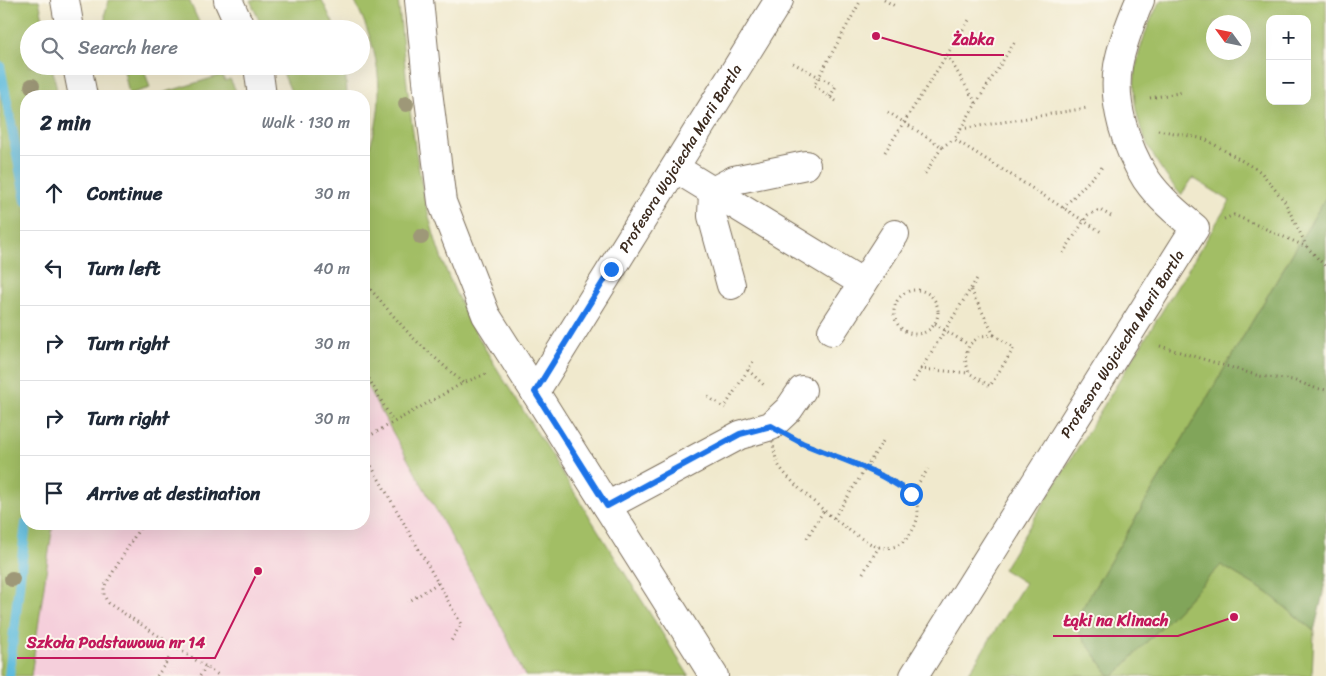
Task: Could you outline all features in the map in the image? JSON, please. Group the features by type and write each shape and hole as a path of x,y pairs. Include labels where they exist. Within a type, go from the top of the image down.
{"street":[{"path":"65,0 68,20"},
{"path":"228,0 237,20"},
{"path":"419,0 442,202 486,315 714,676"},
{"name":"Profesora Wojciecha Marii Bartla","path":"535,392 779,0"},
{"path":"1140,0 1128,28 1118,67 1118,103 1128,145 1147,180 1168,206 1195,228"},
{"path":"79,75 82,90"},
{"path":"259,75 261,90"},
{"path":"713,191 734,180 806,165"},
{"path":"675,168 863,283"},
{"path":"713,191 712,216 731,285"},
{"name":"Profesora Wojciecha Marii Bartla","path":"914,676 1195,228"},
{"path":"832,331 895,234"},
{"path":"607,506 740,434 771,426 789,408 802,390"}],"path":[{"path":"836,101 814,86 861,0"},
{"path":"884,0 895,6"},
{"path":"885,152 971,17"},
{"path":"924,175 942,147 954,139 961,129 1014,43"},
{"path":"947,54 976,103"},
{"path":"793,63 836,86 830,97"},
{"path":"888,112 942,147"},
{"path":"961,129 1052,114"},
{"path":"1157,130 1205,139 1260,172 1285,202 1307,247 1326,267"},
{"path":"954,139 1103,233"},
{"path":"1063,208 1106,162"},
{"path":"1063,254 1088,215 1100,210 1113,217"},
{"path":"1195,228 1234,215 1307,247"},
{"path":"913,382 978,277"},
{"path":"370,289 411,336 463,383"},
{"path":"917,289 928,293 935,301 938,313 935,324 926,332 914,334 903,331 896,322 893,310 897,299 906,292 917,289"},
{"path":"920,370 970,373 990,386 1014,348 994,335 970,289"},
{"path":"935,324 969,345"},
{"path":"970,373 965,359 969,345 980,336 994,335"},
{"path":"1128,336 1259,376 1293,380 1326,390"},
{"path":"724,408 754,360"},
{"path":"370,435 463,383 516,362"},
{"path":"370,381 393,422"},
{"path":"771,426 801,442 866,468 911,494 919,509 916,522 905,540 897,546 879,547 857,536 824,510 786,476 778,463 771,426"},
{"path":"834,518 883,441"},
{"path":"370,465 461,624 451,641"},
{"path":"911,494 928,469"},
{"path":"807,538 824,510"},
{"path":"138,530 104,587 104,595 108,604 220,676"},
{"path":"863,573 879,547"},
{"path":"408,602 438,584"},
{"path":"157,676 170,657"},
{"path":"200,676 206,667"}],"shaded area":[{"path":"370,392 505,633 525,676 31,676 52,530 370,530"}],"green space":[{"path":"0,0 39,0 43,20 20,20 20,75 54,75 57,90 20,90 20,530 52,530 31,676 0,676"},
{"path":"109,0 189,0 198,20 105,20 105,13"},
{"path":"250,0 322,0 332,20 259,20"},
{"path":"354,0 398,0 411,119 420,177 434,235 454,289 495,365 689,676 525,676 505,633 370,392 370,145 377,120 379,100 376,59 370,39 370,20 363,19"},
{"path":"1162,0 1326,0 1326,197 1073,624 1110,676 967,676 1025,583 1003,569 1230,201 1193,178 1181,195 1155,159 1146,141 1139,122 1134,82 1137,61 1152,18"},
{"path":"125,75 146,75 150,88 128,90"},
{"path":"222,75 225,81 230,79 236,90 173,90"},
{"path":"284,75 346,75 347,90 290,90"},
{"path":"1326,197 1326,575 1314,631 1268,593 1221,565 1114,676 1110,676 1073,624"},
{"path":"1221,565 1268,593 1314,631 1312,676 1114,676"}],"waterway":[{"path":"0,66 20,170"},
{"path":"9,676 25,530"}],"place":[{"name":"Żabka","path":"876,36"},
{"name":"Szkoła Podstawowa nr 14","path":"258,571"},
{"name":"Łąki na Klinach","path":"1234,617"}],"route":[{"path":"611,269 535,392 607,506 740,434 771,426 801,442 866,468 911,494"}]}
